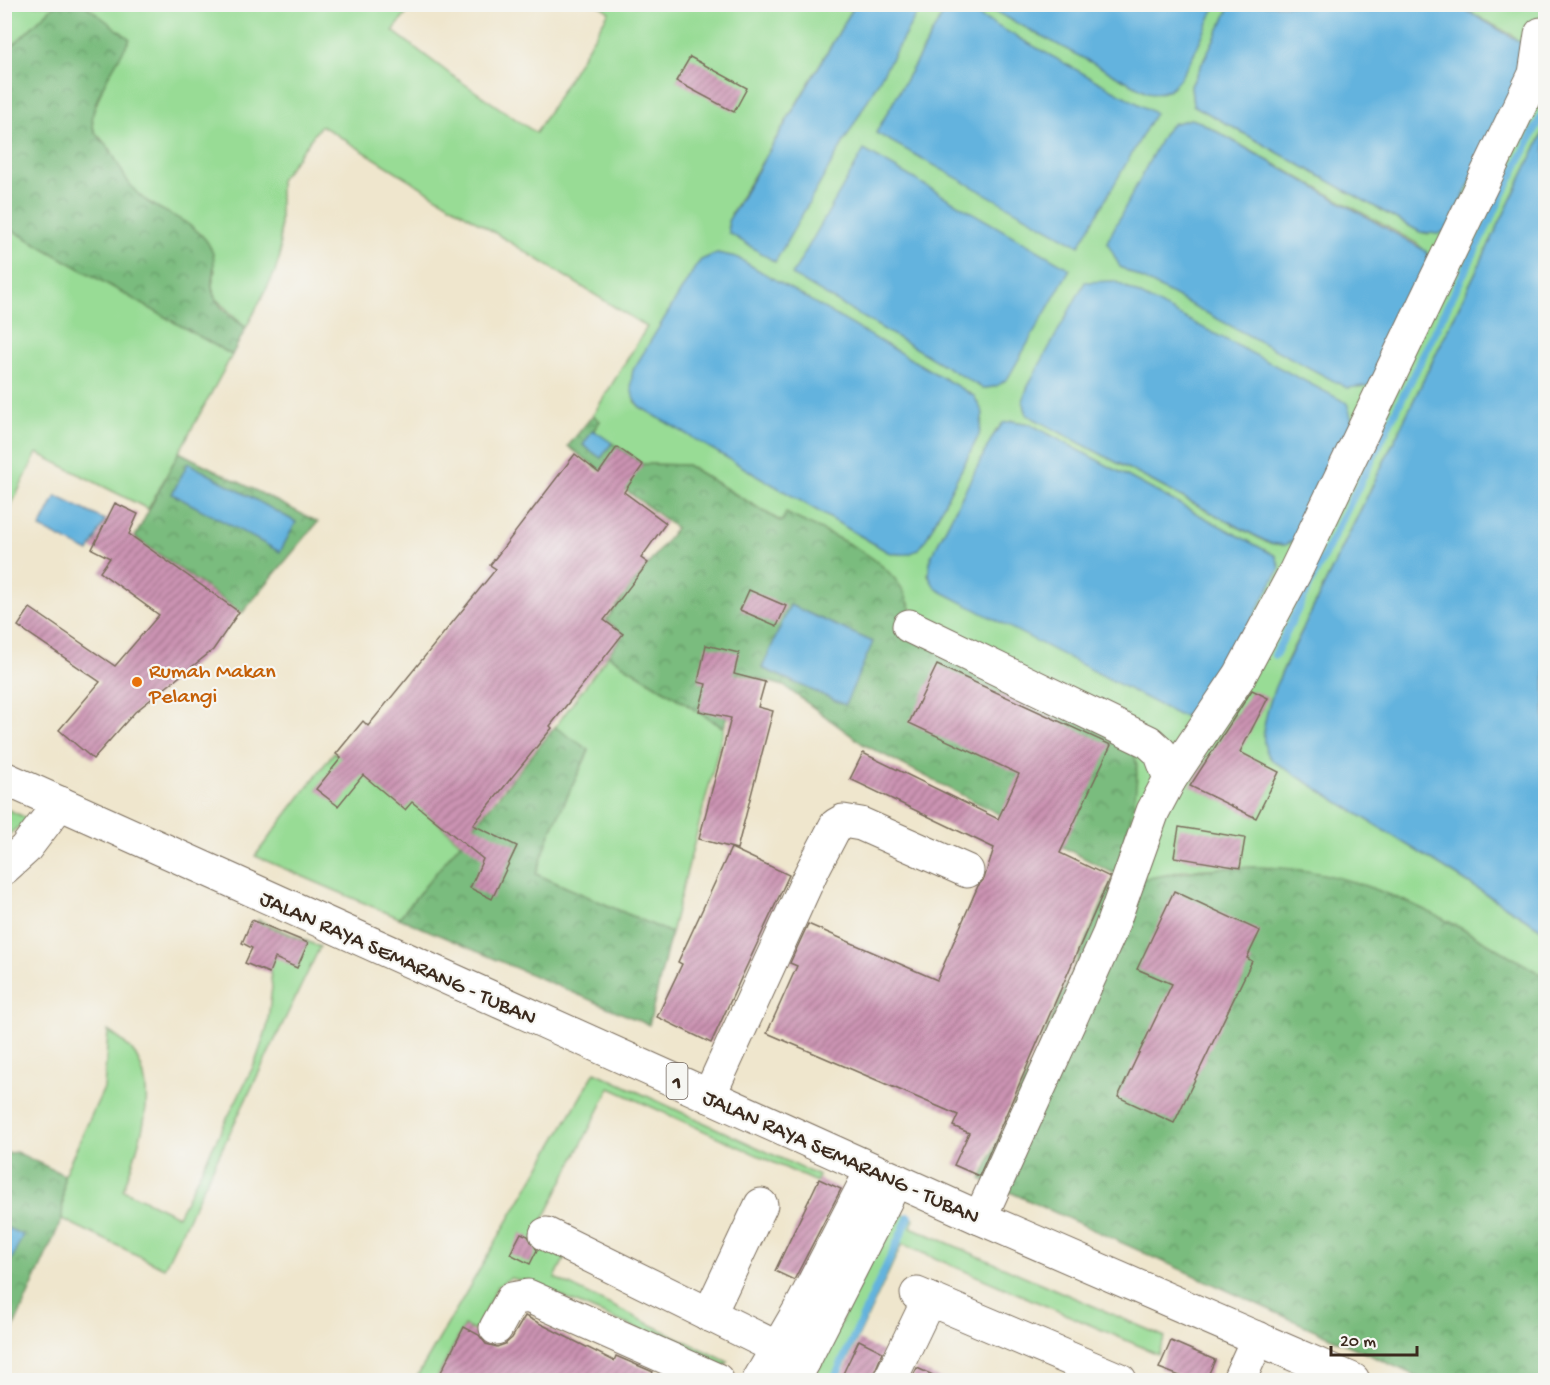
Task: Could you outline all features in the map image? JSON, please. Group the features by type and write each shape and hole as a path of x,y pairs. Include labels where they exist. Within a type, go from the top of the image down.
{"main road":[{"path":"980,1218 1095,967 1153,811 1170,779 1240,675 1294,574 1534,74 1541,34"},
{"path":"909,626 1149,742 1160,752 1170,779"},
{"name":"JALAN RAYA SEMARANG - TUBAN","path":"4,778 980,1218 1353,1380"},
{"path":"4,868 26,849 60,803"},
{"path":"710,1096 811,873 836,825 843,821 861,824 967,871"},
{"path":"759,1380 792,1363 884,1175"},
{"path":"710,1315 761,1205"},
{"path":"546,1234 710,1315 792,1363"},
{"path":"496,1328 512,1299 528,1296 717,1380"},
{"path":"890,1380 923,1296 1120,1380"},
{"path":"1239,1380 1258,1338"}],"green space":[{"path":"5,5 55,5 5,53"},
{"path":"55,5 85,5 130,39 98,97 92,121 94,130 111,151 127,181 136,192 148,202 192,227 211,248 214,263 212,289 214,296 224,309 246,328 232,355 5,226 5,53"},
{"path":"85,5 413,5 393,31 450,74 536,133 609,12 599,5 855,5 731,214 775,262 922,5 948,5 876,133 1154,113 959,5 983,5 1147,92 1179,80 1216,5 1231,5 1191,86 1193,105 1420,232 1429,234 1527,51 1512,35 1457,5 1545,5 1545,129 1281,672 1273,692 1264,731 1266,748 1273,761 1545,931 1545,977 1446,920 1376,889 1339,878 1302,871 1264,868 1187,870 1148,879 1116,874 1126,837 1137,764 916,635 909,603 891,575 787,514 782,522 687,465 642,464 593,430 600,421 593,415 647,327 321,125 280,180 280,256 275,272 246,328 215,298 212,286 215,270 200,234 139,196 123,176 111,150 94,131 92,116 102,89","holes":["1190,119 1200,122 1418,244 1430,259","717,253 736,257 974,396 983,413 979,435 924,543 912,553 888,552 640,407 634,401 696,266 701,260","1114,281 1188,321 1285,545 1268,543 1027,415 1023,401 1028,386","1012,421 1030,424 1276,556 1187,717 938,590 928,575 931,557 997,429"]},
{"path":"5,226 232,355 148,509 37,453 5,518"},
{"path":"593,415 600,421 583,445 601,458 612,443 642,464 687,465 781,522 786,513 852,546 868,555 895,579 907,599 916,635 1131,748 1137,770 1136,784 1122,853 1143,879 1210,869 1256,867 1323,874 1410,903 1466,931 1545,977 1545,1380 1425,1380 981,1179 1115,874 863,744 784,686 738,673 724,728 608,655 624,634 606,620 676,528 568,446","holes":["790,605 803,686 762,668"]},
{"path":"179,452 318,522 242,613 135,537","holes":["189,464 296,522 280,551 172,494"]},
{"path":"608,655 724,728 671,933 536,874 551,831 589,751 555,727"},
{"path":"555,727 589,750 551,831 536,874 671,933 649,1025 399,918"},
{"path":"334,752 405,794 461,843 399,918 255,856"},
{"path":"4,808 29,819 5,837 4,836"},
{"path":"258,920 320,947 164,1268 62,1219 64,1175 104,1088 108,1031 127,1045 136,1056 143,1072 146,1089 146,1106 140,1141 123,1190 178,1216 255,1063 267,1028 272,987 267,947"},
{"path":"595,1072 819,1176 816,1182 610,1088 535,1236 567,1253 555,1278 728,1362 725,1366 525,1281 510,1278 497,1287 475,1331 464,1326 436,1380 415,1380"},
{"path":"16,1152 64,1175 62,1219 5,1347 5,1274 22,1235 5,1227 5,1154"},
{"path":"895,1210 914,1219 911,1227 1165,1337 1158,1354 902,1244 838,1380 813,1380"}],"water":[{"path":"855,5 922,5 775,262 729,233 728,221"},
{"path":"948,5 959,5 1155,113 1079,246 876,133"},
{"path":"983,5 1216,5 1181,77 1166,91 1157,93 1147,92"},
{"path":"1231,5 1457,5 1522,43 1529,61 1447,230 1438,234 1420,232 1193,105 1191,86"},
{"path":"1190,119 1200,122 1426,251 1430,259 1374,385 1347,388 1120,267 1107,242 1164,133 1172,124"},
{"path":"1545,129 1545,931 1273,761 1267,753 1263,735 1266,715 1275,687"},
{"path":"864,150 1070,269 1008,378 999,385 982,388 792,275"},
{"path":"717,253 736,257 974,396 983,413 979,435 924,543 912,553 888,552 640,407 634,399 631,380 633,370 696,266 701,260"},
{"path":"1114,281 1347,403 1355,430 1294,540 1285,545 1269,543 1027,415 1023,401 1028,386 1085,282"},
{"path":"1012,421 1030,424 1276,556 1280,568 1199,717 1178,715 938,590 930,579 931,557 993,436 1003,423"},
{"path":"593,430 612,443 601,458 583,445"},
{"path":"188,463 296,522 280,552 172,494"},
{"path":"56,496 105,520 89,552 40,528"},
{"path":"790,605 873,642 845,705 762,668"},
{"path":"5,1227 23,1235 5,1274"}],"building":[{"path":"690,57 747,88 734,112 676,81"},
{"path":"617,447 643,465 624,492 666,523 641,558 648,563 604,620 623,634 550,726 552,728 473,825 517,846 492,899 470,888 483,859 412,802 405,810 363,775 338,806 316,789 341,758 336,754 363,721 368,726 496,569 490,565 575,454 599,473"},
{"path":"115,503 138,514 129,534 239,612 213,650 135,712 93,759 59,730 100,682 18,626 30,608 115,666 159,615 100,572 110,558 92,549"},
{"path":"749,590 786,606 777,626 740,610"},
{"path":"706,645 739,653 734,674 765,682 758,707 773,711 737,849 699,839 731,718 699,711 706,684 698,682"},
{"path":"937,665 1111,745 1060,853 1110,877 979,1176 954,1165 969,1133 953,1126 958,1115 767,1033 797,966 790,963 808,924 937,980 978,886 984,879 994,848 850,779 863,753 998,819 1019,774 909,723"},
{"path":"1252,690 1268,698 1240,752 1279,772 1256,818 1190,786"},
{"path":"1179,827 1245,838 1240,868 1174,857"},
{"path":"731,848 789,875 711,1043 657,1017 682,964 678,962"},
{"path":"1174,891 1260,931 1247,958 1252,961 1174,1123 1118,1097 1172,984 1137,969"},
{"path":"252,920 308,943 297,968 275,958 269,973 245,963 252,948 242,943"},
{"path":"819,1179 841,1189 794,1280 775,1271"},
{"path":"521,1233 528,1236 537,1250 530,1264 510,1254"},
{"path":"525,1316 614,1361 616,1356 653,1372 650,1379 653,1380 437,1380 464,1327 479,1335 486,1344 497,1347 512,1338"},
{"path":"859,1340 883,1352 871,1380 840,1380"},
{"path":"1171,1341 1215,1360 1206,1380 1190,1380 1159,1368"},
{"path":"917,1368 944,1380 911,1380"}],"waterway":[{"path":"1275,655 1546,107"},
{"path":"834,1380 909,1217"}],"place":[{"name":"Rumah Makan Pelangi","path":"137,682"}]}
